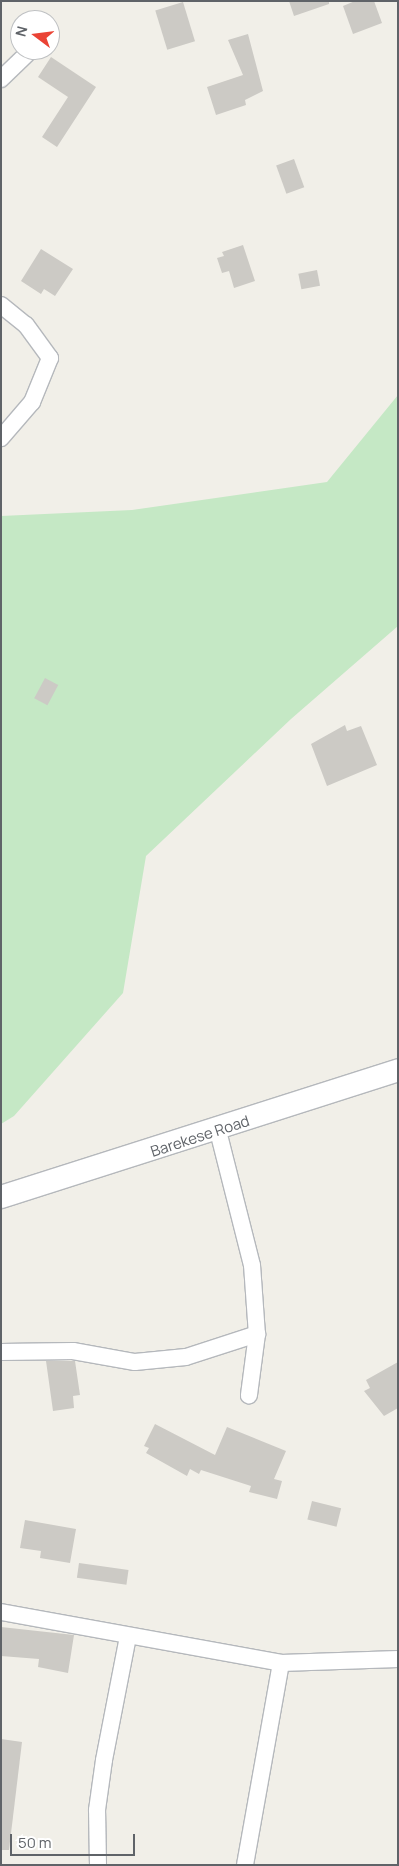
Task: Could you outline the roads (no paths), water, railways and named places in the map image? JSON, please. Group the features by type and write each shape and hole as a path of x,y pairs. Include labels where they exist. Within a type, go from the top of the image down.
{"main road":[{"name":"Barekese Road","path":"1,1198 218,1131 398,1070"}],"street":[{"path":"1,79 21,60"},
{"path":"1,305 26,325 50,358 32,402 1,438"},
{"path":"218,1131 252,1265 257,1334 249,1395"},
{"path":"1,1352 73,1351 135,1362 186,1357 257,1334"},
{"path":"1,1612 128,1637 282,1663 398,1659"},
{"path":"98,1865 97,1810 104,1760 128,1637"},
{"path":"245,1865 282,1663"}]}
